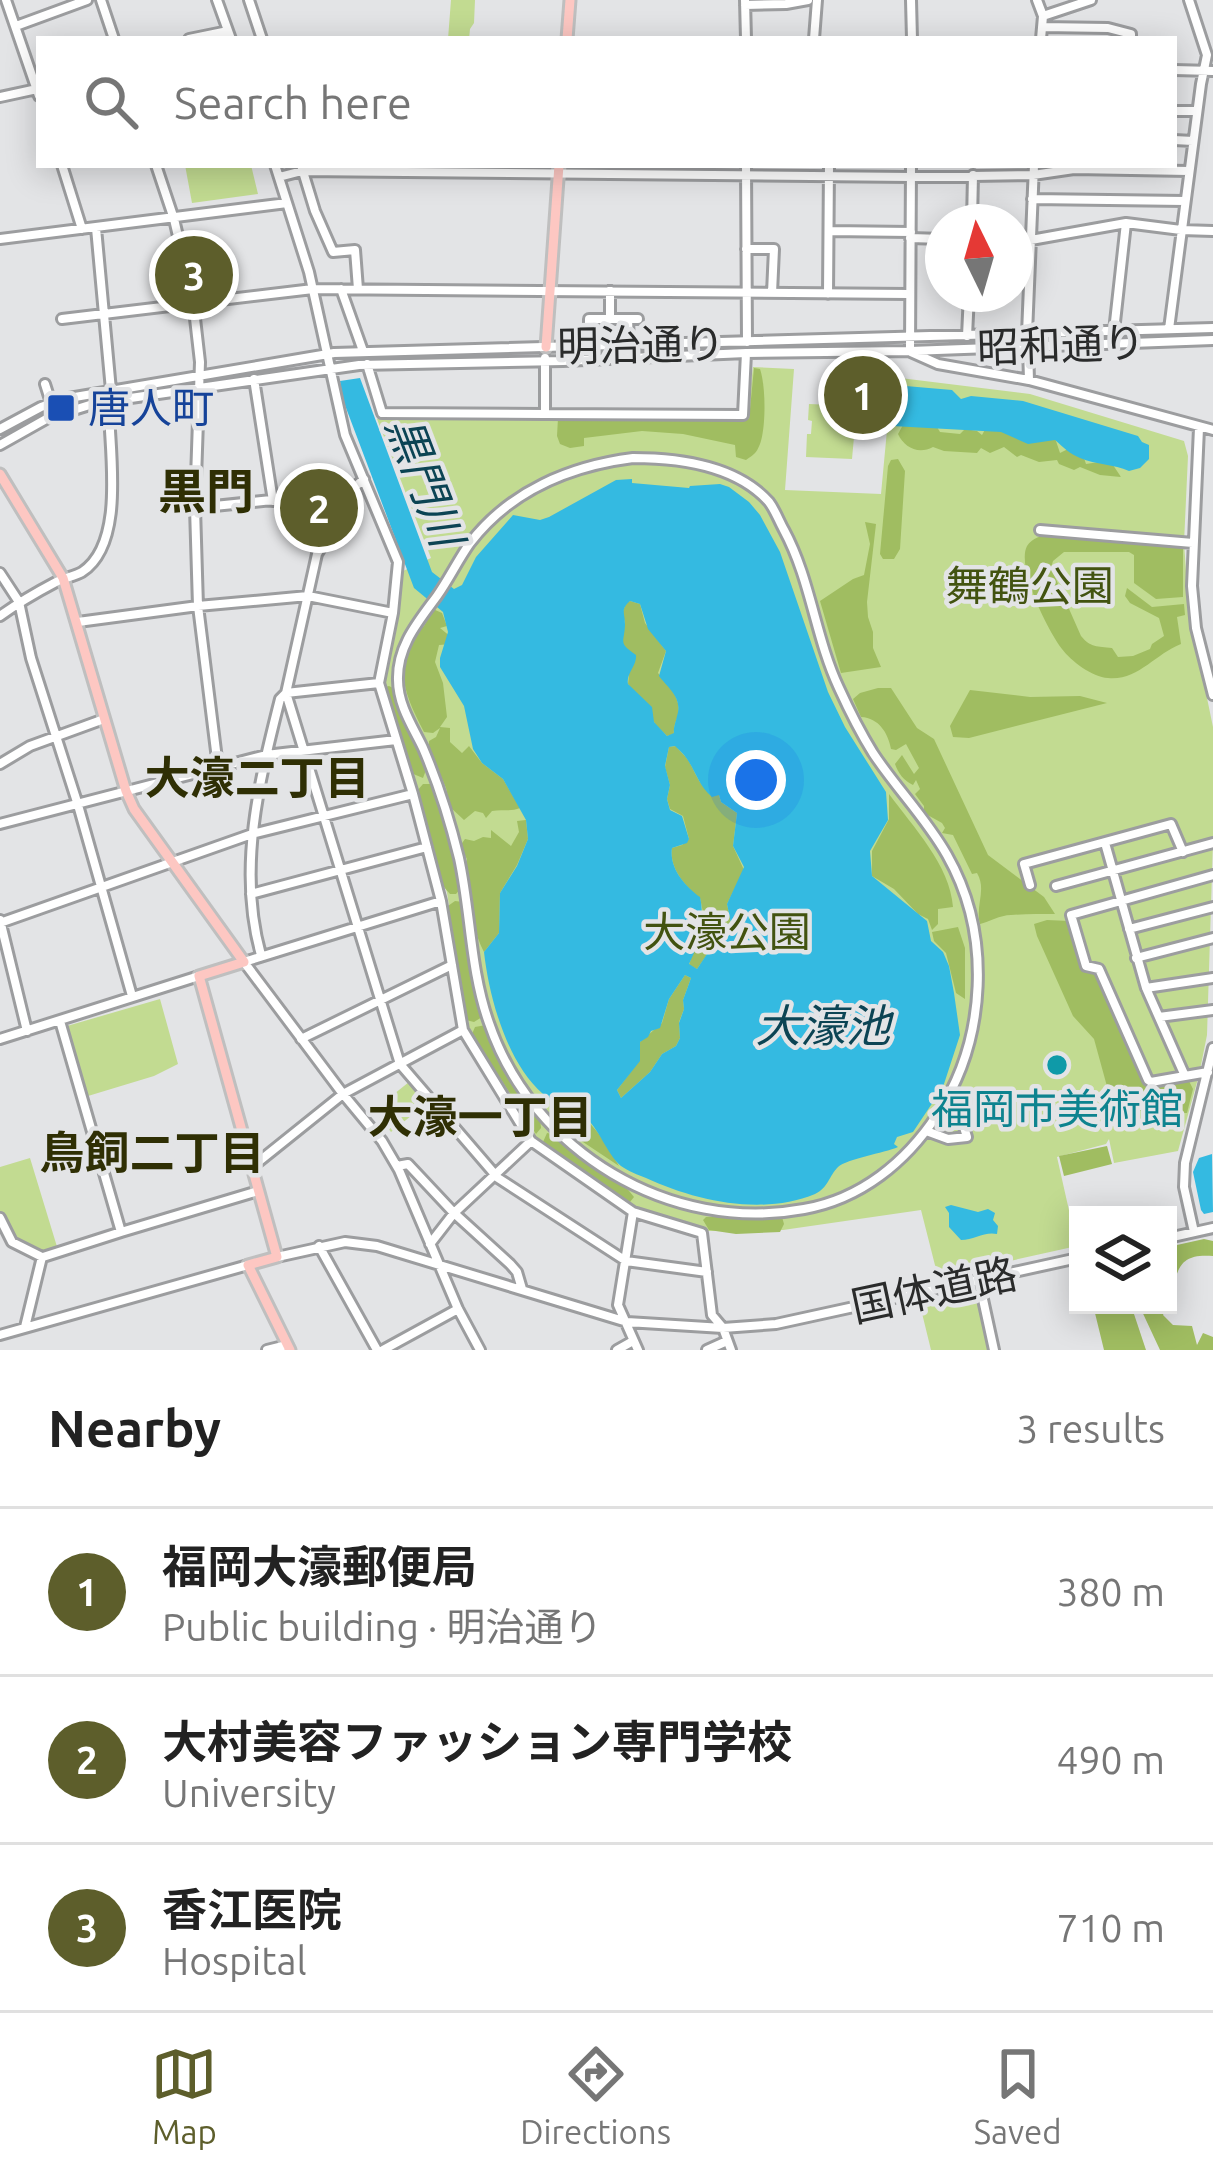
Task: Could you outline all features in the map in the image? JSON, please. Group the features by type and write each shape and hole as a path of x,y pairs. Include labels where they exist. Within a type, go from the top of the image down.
{"main road":[{"path":"567,36 570,0"},
{"path":"546,347 558,169"},
{"path":"0,474 63,578 125,791 143,826 244,962 199,976 277,1257 248,1265 289,1347"}],"street":[{"path":"16,26 87,0"},
{"path":"101,0 113,36"},
{"path":"217,0 230,35"},
{"path":"249,0 261,36"},
{"path":"746,36 745,3 812,0 814,36"},
{"path":"911,0 913,36"},
{"path":"1037,0 1041,36"},
{"path":"1043,21 1091,0"},
{"path":"1168,329 1197,111 1208,71 1189,0"},
{"path":"0,12 8,3 36,86"},
{"path":"1043,21 1108,28 1131,36"},
{"path":"1177,70 1208,71"},
{"path":"0,97 36,92"},
{"path":"1177,111 1197,111"},
{"path":"1177,140 1193,141"},
{"path":"63,168 82,229"},
{"path":"157,168 193,301 200,381 195,508 198,606 218,767"},
{"path":"276,168 331,353 345,435 398,562 379,683 441,901 463,1030 531,1141 633,1212 702,1233 712,1315 729,1346 707,1350"},
{"path":"279,177 302,168 829,170 911,177 1074,169 1189,171"},
{"path":"302,168 334,252 355,250 358,289"},
{"path":"910,351 911,168"},
{"path":"746,170 747,342"},
{"path":"828,294 829,170"},
{"path":"1032,204 1033,170"},
{"path":"975,204 981,172"},
{"path":"1032,199 1185,202"},
{"path":"0,239 287,203"},
{"path":"1033,240 1126,223 1213,231"},
{"path":"1114,331 1126,223"},
{"path":"0,616 63,578 82,572 106,540 111,396 96,228"},
{"path":"829,230 925,237"},
{"path":"746,249 774,249 772,293"},
{"path":"62,319 313,289 909,294"},
{"path":"341,289 361,352"},
{"path":"610,291 610,319"},
{"path":"968,336 969,312"},
{"path":"1027,334 1028,312"},
{"path":"589,346 589,320 633,319 628,344"},
{"name":"昭和通り","path":"909,338 1213,328"},
{"name":"明治通り","path":"331,353 909,338"},
{"name":"昭和通り","path":"910,351 1213,340"},
{"path":"1028,346 1029,380"},
{"path":"545,414 546,347"},
{"name":"明治通り","path":"333,367 910,351 938,364 1029,380 1213,430"},
{"path":"0,429 51,403 200,381 331,353"},
{"path":"363,364 382,413 743,415 746,353"},
{"path":"200,381 254,379 333,367"},
{"path":"254,379 273,501"},
{"path":"46,384 51,403"},
{"path":"0,446 67,410 111,396"},
{"path":"1199,428 1192,586 1196,628 1213,695"},
{"path":"633,458 687,461 741,480 769,503 804,577 836,682 875,755 950,861 975,935 977,1003 957,1077 927,1130 892,1167 856,1191 806,1209 743,1214 697,1209 640,1190 604,1168 574,1146 531,1100 502,1056 488,1019 458,853 398,685 404,645 432,603 473,539 521,495 572,470 633,458"},
{"path":"364,479 349,492 344,510 317,554 286,693 400,1064 494,1174 626,1261 707,1272"},
{"path":"195,508 349,492"},
{"path":"1040,530 1193,543"},
{"path":"0,573 19,602 132,996"},
{"path":"78,622 308,596 393,613"},
{"path":"261,955 251,894 252,834 280,699 286,693 379,683"},
{"path":"0,764 29,747 104,719"},
{"path":"0,824 266,755 396,740"},
{"path":"27,1031 0,921 252,834 413,794"},
{"path":"1030,885 1024,864 1171,824 1183,852"},
{"path":"1105,843 1146,988 1185,1076"},
{"path":"1056,886 1213,843"},
{"path":"251,894 427,847"},
{"path":"1208,1072 1148,1080 1099,969 1086,966 1070,914 1213,875"},
{"path":"441,901 244,962 382,1141 480,1350"},
{"path":"1129,929 1213,907"},
{"path":"1136,958 1213,938"},
{"path":"302,1039 452,965"},
{"path":"0,1039 199,976"},
{"path":"1146,988 1213,978"},
{"path":"1159,1017 1213,1010"},
{"path":"60,1021 121,1232"},
{"path":"252,1167 343,1094 463,1030"},
{"path":"1193,1232 1184,1175 1213,1048"},
{"path":"929,1132 948,1139 967,1137 950,1101"},
{"path":"430,1244 454,1213 531,1141"},
{"path":"397,1166 408,1164 517,1272 522,1291"},
{"path":"0,1218 12,1242 43,1257 258,1190"},
{"path":"617,1350 635,1346 618,1305 633,1212"},
{"path":"1177,1236 1213,1228"},
{"name":"国体道路","path":"277,1257 345,1242 377,1246 627,1322 723,1328 776,1324 1069,1260"},
{"path":"319,1246 380,1350 458,1310"},
{"path":"25,1328 43,1257"},
{"path":"0,1335 248,1265"},
{"path":"979,1280 994,1350"},
{"path":"267,1350 289,1347"}],"green space":[{"path":"451,0 475,0 469,36 448,36"},
{"path":"186,168 252,168 258,194 192,203"},
{"name":"大濠公園","path":"753,367 794,369 785,490 881,494 892,377 1030,394 1184,441 1189,611 1213,727 1207,1035 1178,1151 1114,1163 1109,1139 1106,1144 1057,1157 1069,1210 1069,1248 938,1277 921,1210 783,1230 706,1231 636,1210 536,1141 470,1033 447,893 386,700 386,662 403,571 431,558 377,419 747,418"},
{"path":"754,368 762,376 763,428 757,450 746,460 736,457 735,445 683,434 642,431 584,438 584,446 570,448 560,444 557,436 558,418 749,419"},
{"path":"809,404 856,406 848,436 854,437 852,459 806,457 812,421 808,420"},
{"path":"903,425 960,434 965,429 982,435 987,426 1055,438 1060,453 1068,449 1083,455 1086,464 1113,465 1121,477 1080,467 1074,470 1057,460 1017,457 1004,447 990,453 981,448 977,453 933,447 917,450 898,434"},
{"path":"898,459 905,471 900,549 894,559 883,559 888,466"},
{"path":"865,522 876,524 867,602 873,648 881,667 841,673 820,601 864,575 870,544"},
{"path":"1051,534 1183,544 1183,597 1156,599 1134,583 1134,555 1129,552 1064,552 1051,568 1088,643 1112,648 1118,657 1133,656 1164,636 1159,618 1130,603 1127,588 1152,607 1184,604 1185,615 1177,617 1181,644 1119,678 1095,675 1076,663 1049,628 1026,568 1027,546"},
{"path":"630,601 640,604 645,623 666,651 658,673 678,703 674,734 667,736 656,725 628,684 621,639 622,614"},
{"path":"433,609 442,613 447,626 440,628 452,644 439,645 435,662 447,717 440,727 450,728 450,742 462,753 469,746 503,779 520,808 492,811 486,818 475,811 464,820 450,807 429,748 440,728 424,732 404,682 409,645"},
{"path":"389,686 426,770 423,778 411,773 381,688"},
{"path":"878,688 891,688 917,728 934,739 988,855 1044,897 1055,914 1007,915 980,924 977,873 972,874 953,835 942,833 942,823 924,813 915,794 920,789 916,780 913,785 896,767 902,755 914,774 919,768 906,744 891,749 882,727 861,717 853,699"},
{"path":"970,690 1030,697 1080,696 1107,703 969,738 953,737 950,726"},
{"path":"676,746 703,786 737,813 733,846 744,870 727,904 732,928 697,969 689,965 704,917 700,898 679,876 672,855 672,848 689,839 683,816 670,809 667,799 670,785 665,767 669,747"},
{"path":"423,784 434,789 461,888 456,894 443,886 417,791"},
{"path":"889,794 929,847 950,891 953,907 938,909 938,924 932,930 928,919 872,876 872,851 889,819"},
{"path":"526,820 528,839 500,893 499,933 484,952 475,926 467,859 460,846 465,839 491,838 491,830 511,846 519,832 517,821"},
{"path":"463,902 470,967 482,1017 474,1022 466,1020 445,908"},
{"path":"1069,921 1110,1000 1143,1082 1153,1085 1188,1079 1193,1089 1187,1113 1178,1113 1170,1105 1135,1112 1122,1087 1108,1090 1094,1039 1073,1016 1037,936 1034,924"},
{"path":"958,927 965,948 965,999 956,993 946,953 932,932"},
{"path":"685,975 691,978 676,1046 662,1054 621,1098 617,1090 639,1061 640,1042 662,1023 669,999"},
{"path":"160,999 178,1064 88,1096 67,1026"},
{"path":"486,1025 505,1074 540,1117 536,1134 472,1034 475,1027"},
{"path":"409,1082 426,1104 391,1132 374,1110"},
{"path":"542,1096 588,1122 619,1166 580,1140"},
{"path":"547,1133 557,1135 634,1197 630,1202 619,1197 543,1142"},
{"path":"1107,1146 1112,1164 1064,1176 1059,1156"},
{"path":"30,1158 58,1250 43,1254 14,1241 0,1212 0,1167"},
{"path":"706,1217 782,1217 784,1224 780,1232 736,1234 709,1230"},
{"path":"1213,1241 1213,1256 1191,1258 1177,1273 1177,1245"},
{"path":"976,1293 988,1350 931,1350 920,1305"},
{"path":"1095,1314 1134,1314 1146,1350 1104,1350"},
{"path":"1143,1314 1163,1314 1173,1325 1192,1326 1197,1345 1203,1333 1213,1337 1213,1350 1160,1350"}],"water":[{"name":"大濠池","path":"360,378 432,572 454,589 462,585 476,557 513,515 549,517 616,480 689,488 720,484 760,515 780,552 828,692 886,792 888,820 870,851 872,876 927,921 931,941 949,966 960,1035 943,1087 913,1132 897,1137 894,1144 898,1147 843,1164 819,1191 795,1201 729,1203 665,1186 621,1166 583,1115 543,1094 530,1081 502,1028 484,952 499,933 500,893 528,839 526,820 503,779 473,749 464,706 440,667 448,632 443,612 414,588 340,381","holes":["630,601 640,604 648,629 666,651 659,676 678,704 674,733 667,736 654,722 652,707 628,684 636,655 623,642 624,609","675,746 684,755 712,797 719,795 737,813 733,846 744,867 727,904 732,928 717,939 697,969 689,964 700,932 700,897 673,863 672,848 689,839 682,816 670,810 667,799 669,747","685,975 691,978 676,1046 662,1054 621,1098 617,1090 640,1061 640,1042 660,1028 669,999"]},
{"path":"894,385 952,390 961,399 1023,401 1138,436 1149,445 1149,459 1129,471 1080,458 1055,440 1028,444 1001,432 892,426"},
{"path":"1212,1154 1213,1212 1204,1214 1193,1172 1199,1158"},
{"path":"945,1207 995,1213 997,1234 961,1240 949,1227"}],"place":[{"name":"香江医院","path":"194,275"},
{"name":"福岡大濠郵便局","path":"863,395"},
{"name":"唐人町","path":"61,408"},
{"name":"大村美容ファッション専門学校","path":"319,508"},
{"name":"福岡市美術館","path":"1057,1065"}],"district":[{"name":"黒門","path":"206,492"},
{"name":"大濠二丁目","path":"257,778"},
{"name":"大濠一丁目","path":"480,1117"},
{"name":"鳥飼二丁目","path":"152,1153"}],"water label":[{"name":"黒門川","path":"425,481"}],"park label":[{"name":"舞鶴公園","path":"1030,586"}]}
